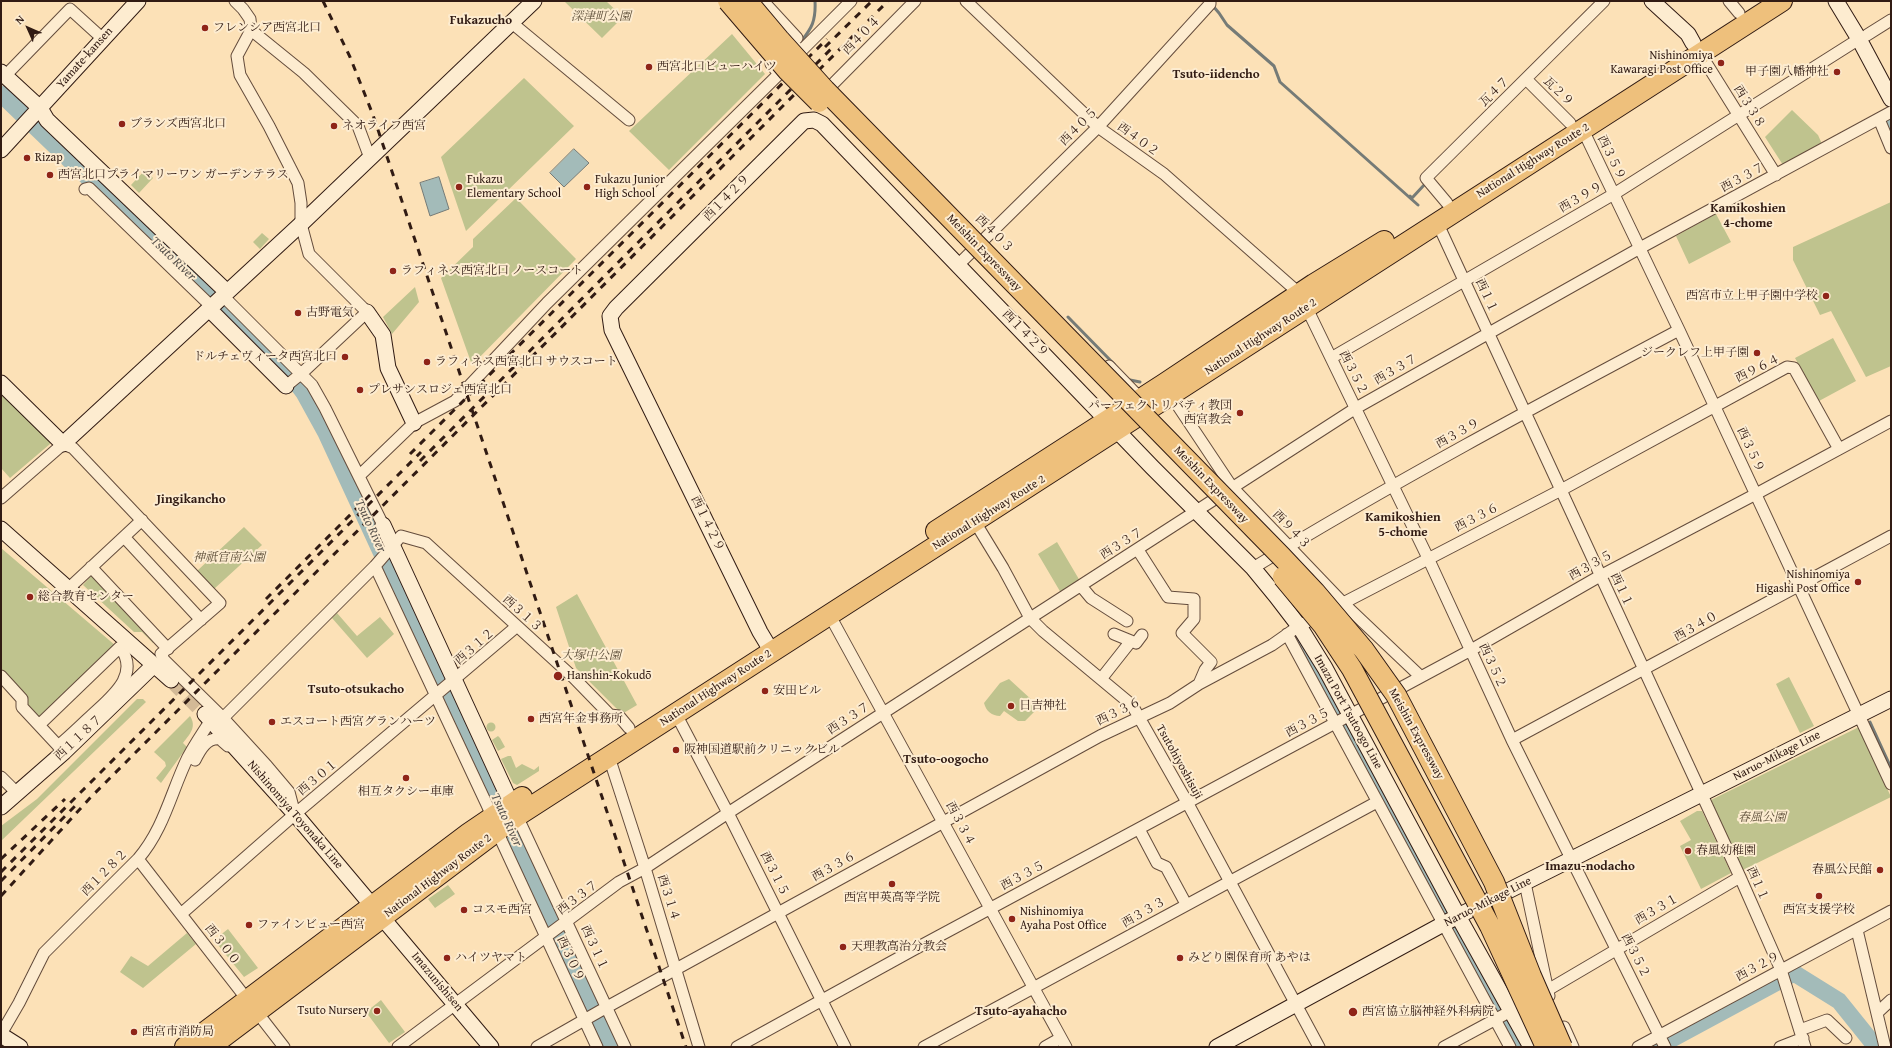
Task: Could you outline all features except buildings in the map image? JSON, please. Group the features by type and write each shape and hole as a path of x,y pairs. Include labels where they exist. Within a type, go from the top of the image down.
{"highway":[{"name":"Meishin Expressway","path":"728,1 788,71 1270,564 1323,625 1352,669 1422,796 1490,926 1546,1047"},
{"name":"Meishin Expressway","path":"747,1 825,90 1276,551 1315,592 1364,650 1396,695 1494,882 1531,976 1562,1047"},
{"name":"National Highway Route 2","path":"1303,301 1437,222 1694,44 1734,7 1757,1"},
{"name":"National Highway Route 2","path":"1694,44 1782,1"},
{"name":"National Highway Route 2","path":"185,1047 252,1005 504,817 629,728 768,646 1168,390 1241,349 1303,301 1447,203 1576,126"},
{"name":"National Highway Route 2","path":"504,817 609,757 676,714 768,646 829,614 975,522 1112,425 1141,399 1168,390"},
{"name":"National Highway Route 2","path":"210,1047 252,1005"}],"street":[{"name":"Yamate-kansen","path":"1,150 138,1"},
{"path":"235,1 243,8 250,19 251,30 237,56 240,75 270,126 298,183 301,203 301,224 309,254 367,312 383,335 388,368 414,423"},
{"path":"1,498 63,444 301,224 534,1"},
{"path":"360,476 414,423 455,401 547,303 778,74 717,1"},
{"path":"763,1 801,51 851,1"},
{"name":"西４０４","path":"828,89 916,1"},
{"name":"西４０２","path":"966,1 1098,127 1164,174 1303,301"},
{"name":"西４０５","path":"958,265 1098,127 1210,4 1210,1"},
{"name":"瓦４７","path":"1447,203 1426,178 1527,80 1604,1"},
{"path":"1652,1 1694,44"},
{"path":"1836,1 1863,37 1891,81"},
{"path":"1846,1 1891,99"},
{"path":"103,39 70,9 3,74 32,117 48,120 217,302 286,386 367,312"},
{"name":"西３９９","path":"1331,358 1614,194 1891,20"},
{"path":"512,23 629,120"},
{"path":"251,30 304,73 358,126 370,158"},
{"path":"771,64 794,40"},
{"name":"西３３８","path":"1694,44 1776,175"},
{"name":"瓦２９","path":"1527,80 1576,126"},
{"name":"西４０３","path":"828,89 1141,399"},
{"name":"西３３７","path":"398,1047 565,924 619,882 645,868 1356,408 1640,248 1891,112"},
{"path":"1879,119 1891,148"},
{"name":"西１４２９","path":"768,646 612,330 610,320 612,312 804,121 814,120 822,124 1112,425"},
{"name":"西３５９","path":"1576,126 1614,194 1680,330 1891,784"},
{"path":"85,189 89,188 217,302"},
{"name":"西１１","path":"1437,222 1740,877 1781,970 1802,1040"},
{"path":"217,302 226,299 302,373 312,385 326,408 383,525 389,548 452,683 504,817"},
{"name":"西３５２","path":"1303,301 1428,558 1512,740 1665,1047"},
{"name":"西３３９","path":"1253,568 1393,486 1525,412 1680,330"},
{"name":"西９６４","path":"1715,406 1787,367 1794,368 1839,449"},
{"path":"1,383 63,444 73,448 220,603 161,656"},
{"name":"西９４３","path":"1168,390 1232,487 1343,603 1420,676"},
{"name":"西３３６","path":"537,1047 778,912 1139,716 1170,703 1199,684 1272,645 1293,630 1560,490 1715,406"},
{"name":"西３３５","path":"737,1047 821,1000 1470,650 1600,576 1891,421"},
{"name":"Imazu Port Tsutoogo Line","path":"1112,425 1253,568 1293,630 1325,668 1342,719 1458,916 1503,1016 1531,1047"},
{"path":"68,589 142,520"},
{"name":"Tsutohiyoshisuji","path":"975,522 1003,568 1030,618 1043,631 1132,705 1187,802 1319,1047"},
{"path":"1,529 68,589 161,656 171,680"},
{"name":"西３１３","path":"389,548 401,536 426,543 516,627 574,678 610,714 619,716 629,728"},
{"name":"西３４０","path":"1512,740 1891,536"},
{"path":"124,537 201,620"},
{"name":"西１２８２","path":"1,1035 19,1004 44,953 138,859 151,844 166,814 188,757 213,717 376,565 389,548"},
{"path":"1138,550 1168,597 1194,599 1194,619 1182,634 1211,662 1205,670 1199,684"},
{"path":"376,565 437,696 504,817"},
{"path":"91,568 164,660 213,717"},
{"path":"1080,586 1091,598 1124,615"},
{"name":"西３３４","path":"829,614 991,908 1063,1043"},
{"name":"西３１２","path":"437,696 516,627"},
{"path":"1114,634 1136,643 1142,635"},
{"path":"1101,679 1131,641"},
{"path":"1,676 22,699 22,707 61,749 122,685 127,669 127,660 120,647 39,725"},
{"name":"西１１８７","path":"1,807 161,656"},
{"name":"西３０１","path":"181,914 295,814 437,696"},
{"name":"Naruo-Mikage Line","path":"1218,1047 1443,926 1458,916 1891,699"},
{"name":"西３１５","path":"676,714 728,813 845,1047"},
{"name":"Nishinomiya Toyonaka Line","path":"213,717 378,912"},
{"path":"1342,719 1377,802 1443,926 1503,1016 1510,1047"},
{"path":"166,814 178,801 199,752 207,742 215,738 225,742 277,804 295,814"},
{"name":"西３１４","path":"609,757 645,868 699,1047"},
{"path":"1,778 17,793"},
{"name":"西３３３","path":"924,1047 1377,802"},
{"name":"西３１１","path":"504,817 565,924 607,1007 625,1047"},
{"name":"西３０９","path":"504,817 548,936 597,1047"},
{"path":"1139,829 1157,863 1166,867 1186,904"},
{"name":"西３００","path":"138,859 284,1047"},
{"name":"西３３１","path":"1546,991 1740,877"},
{"path":"1525,883 1546,991 1573,1047"},
{"name":"西３２９","path":"1638,1047 1891,911"},
{"name":"Imazunishisen","path":"378,912 491,1047"},
{"path":"1857,930 1886,1047"},
{"path":"1877,1013 1891,1000"},
{"path":"1444,1047 1503,1016"},
{"path":"1780,1047 1802,1040 1827,1020 1846,1038"},
{"path":"1,1035 20,1047"},
{"path":"1045,1047 1063,1043"}],"green space":[{"name":"深津町公園","path":"564,1 606,1 623,17 602,38"},
{"path":"732,34 765,74 669,170 629,131"},
{"path":"524,78 574,126 466,231 441,157"},
{"path":"1792,110 1818,135 1822,144 1783,165 1765,137"},
{"path":"145,170 153,178 139,193 131,185"},
{"path":"516,198 576,259 472,365 441,278 473,247 473,239"},
{"path":"1891,202 1891,366 1866,377 1831,311 1820,315 1793,260 1793,247"},
{"path":"1716,214 1731,242 1689,264 1676,236"},
{"path":"262,233 269,239 260,249 253,242"},
{"path":"415,287 419,302 392,334 383,317"},
{"path":"1833,338 1856,381 1819,401 1795,358"},
{"path":"1,389 49,436 50,444 10,478 1,468"},
{"name":"神祇官南公園","path":"244,527 262,545 214,589 197,571"},
{"path":"1057,542 1080,581 1061,593 1038,554"},
{"name":"総合教育センター","path":"1,548 116,646 43,717 37,718 1,672"},
{"path":"92,575 157,640 153,643 142,632 134,632 83,585"},
{"name":"大塚中公園","path":"577,594 637,705 622,714 576,668 556,607"},
{"path":"337,613 357,636 380,617 394,634 367,658 332,618"},
{"path":"1789,677 1814,726 1800,733 1776,684"},
{"name":"日吉神社","path":"1009,679 1033,701 1035,711 1025,721 1018,721 1004,711 1000,716 994,715 985,706 984,703 1000,683"},
{"path":"137,699 143,699 146,702 1,841 1,826 37,799"},
{"path":"190,716 193,727 183,743 187,747 161,783 156,778 166,766 165,762 154,752"},
{"path":"491,722 496,727 491,732 486,727"},
{"name":"春風公園","path":"1859,727 1891,797 1743,870 1711,800"},
{"path":"498,736 505,747 498,751 492,740"},
{"path":"511,756 516,768 522,764 534,770 539,766 539,771 517,785 513,783 501,759"},
{"path":"1697,811 1702,811 1731,873 1701,889 1680,846 1691,840 1680,821"},
{"path":"448,885 455,894 435,908 428,899"},
{"path":"228,929 258,968 244,977 214,940"},
{"path":"187,933 196,944 143,988 120,972 131,956 148,966"},
{"path":"381,1000 405,1032 389,1043 366,1012"}],"water":[{"path":"574,149 589,163 564,187 550,173"},
{"path":"439,177 449,209 430,216 420,183"}],"waterway":[{"path":"800,43 808,33 814,19 815,1"},
{"path":"1213,6 1227,25 1274,66 1280,82 1418,205"},
{"name":"Tsuto River","path":"1,94 283,365 304,393 326,433 610,1047"},
{"path":"1410,196 1412,198 1425,184"},
{"path":"1068,317 1114,364"},
{"path":"1130,380 1140,382"},
{"path":"1295,637 1443,908"},
{"path":"1870,722 1891,768"},
{"path":"1456,931 1519,1047"},
{"path":"1657,1047 1794,973 1839,1001 1876,1047"}],"tunnel":[{"path":"171,680 205,714"}],"railway":[{"path":"323,1 350,57 373,115 686,1047"},
{"path":"825,47 872,1"},
{"path":"1,896 90,798 888,1"},
{"path":"410,454 827,39"},
{"path":"420,461 835,45"},
{"path":"1,872 421,452"},
{"path":"266,599 372,493"},
{"path":"1,859 65,799"},
{"path":"1,881 75,806"}],"place":[{"name":"フレンシア西宮北口","path":"205,28"},
{"name":"Nishinomiya Kawaragi Post Office","path":"1721,63"},
{"name":"西宮北口ビューハイツ","path":"649,67"},
{"name":"甲子園八幡神社","path":"1837,72"},
{"name":"ブランズ西宮北口","path":"122,124"},
{"name":"ネオライフ西宮","path":"334,126"},
{"name":"Rizap","path":"27,158"},
{"name":"西宮北口プライマリーワン ガーデンテラス","path":"50,175"},
{"name":"Fukazu Elementary School","path":"459,187"},
{"name":"Fukazu Junior High School","path":"587,187"},
{"name":"ラフィネス西宮北口 ノースコート","path":"393,271"},
{"name":"西宮市立上甲子園中学校","path":"1826,296"},
{"name":"古野電気","path":"298,313"},
{"name":"ジークレフ上甲子園","path":"1757,353"},
{"name":"ドルチェヴィータ西宮北口","path":"345,357"},
{"name":"ラフィネス西宮北口 サウスコート","path":"427,362"},
{"name":"プレサンスロジェ西宮北口","path":"360,390"},
{"name":"パーフェクトリバティ教団 西宮教会","path":"1240,413"},
{"name":"Nishinomiya Higashi Post Office","path":"1858,582"},
{"name":"総合教育センター","path":"30,597"},
{"name":"Hanshin-Kokudō","path":"558,676"},
{"name":"安田ビル","path":"765,691"},
{"name":"日吉神社","path":"1011,706"},
{"name":"西宮年金事務所","path":"531,719"},
{"name":"エスコート西宮グランハーツ","path":"272,722"},
{"name":"阪神国道駅前クリニックビル","path":"676,750"},
{"name":"相互タクシー車庫","path":"406,778"},
{"name":"春風幼稚園","path":"1688,851"},
{"name":"春風公民館","path":"1880,870"},
{"name":"西宮甲英高等学院","path":"892,884"},
{"name":"西宮支援学校","path":"1819,896"},
{"name":"コスモ西宮","path":"464,910"},
{"name":"Nishinomiya Ayaha Post Office","path":"1012,919"},
{"name":"ファインビュー西宮","path":"249,925"},
{"name":"天理教高治分教会","path":"843,947"},
{"name":"ハイツヤマト","path":"447,958"},
{"name":"みどり園保育所 あやは","path":"1180,958"},
{"name":"Tsuto Nursery","path":"377,1011"},
{"name":"西宮協立脳神経外科病院","path":"1353,1012"},
{"name":"西宮市消防局","path":"134,1032"}],"district":[{"name":"Fukazucho","path":"481,21"},
{"name":"Tsuto-iidencho","path":"1216,75"},
{"name":"Kamikoshien 4-chome","path":"1748,216"},
{"name":"Jingikancho","path":"191,500"},
{"name":"Kamikoshien 5-chome","path":"1403,526"},
{"name":"Tsuto-otsukacho","path":"356,690"},
{"name":"Tsuto-oogocho","path":"946,760"},
{"name":"Imazu-nodacho","path":"1590,867"},
{"name":"Tsuto-ayahacho","path":"1021,1012"}]}
